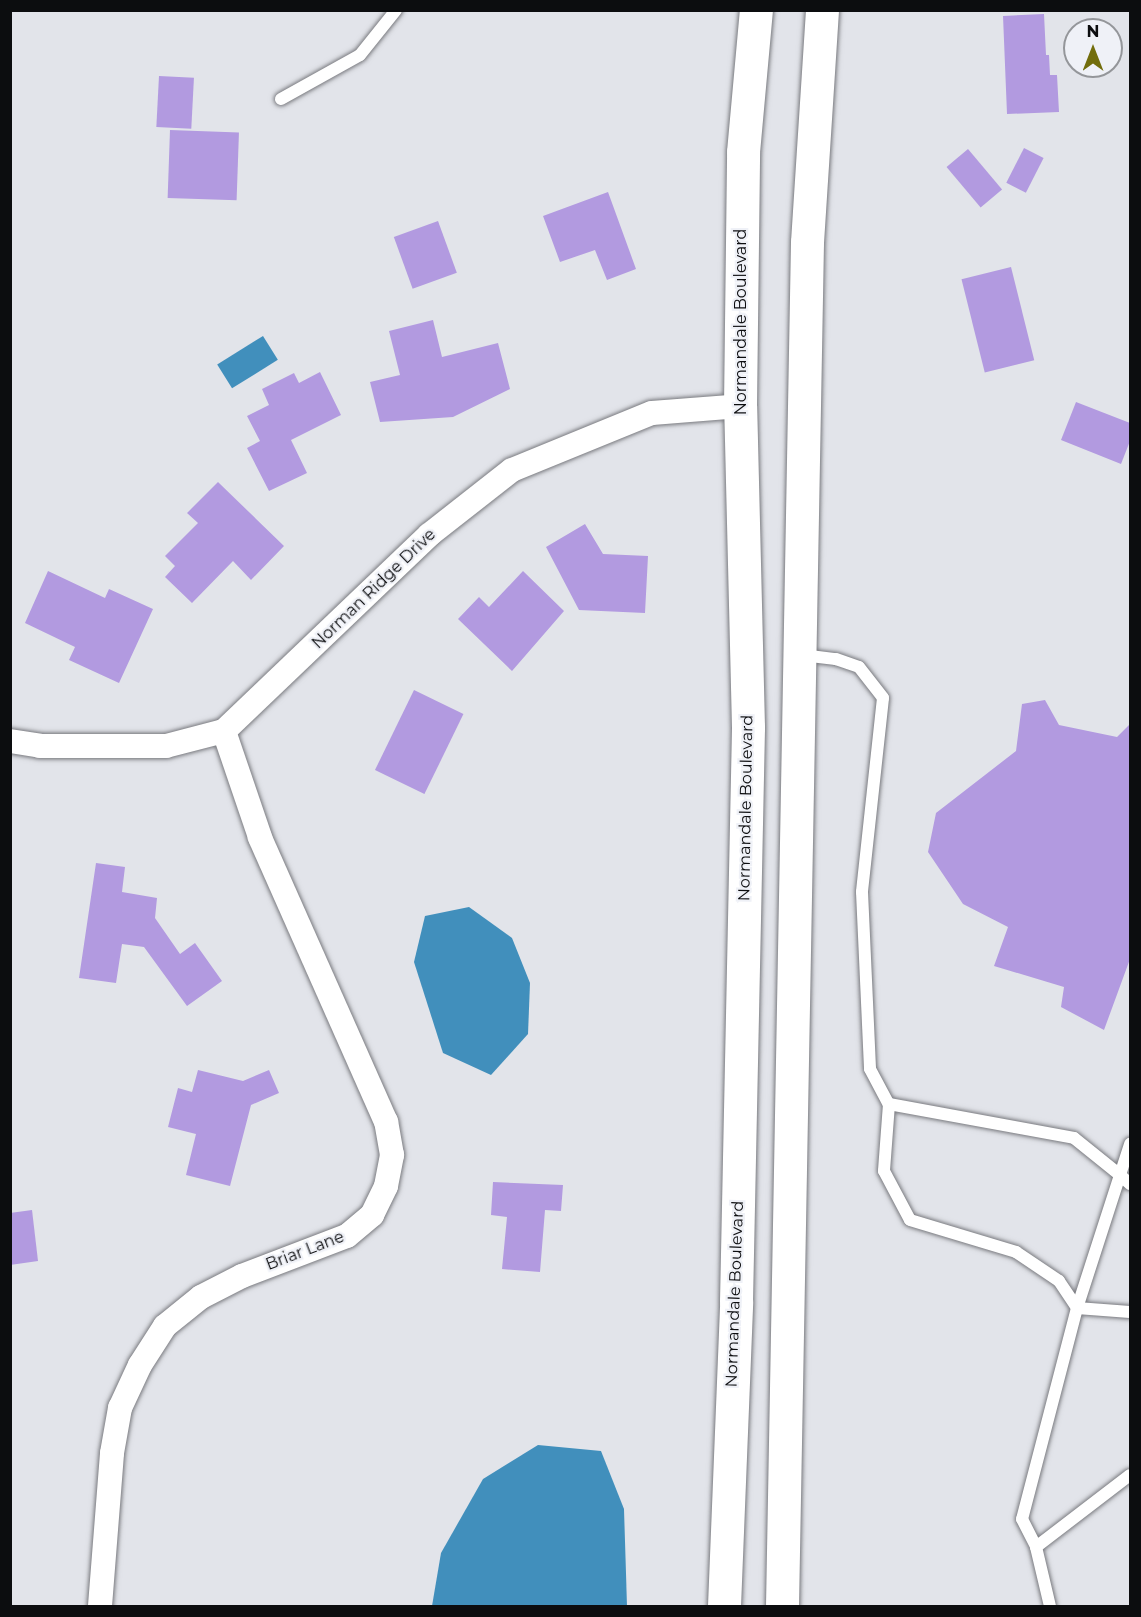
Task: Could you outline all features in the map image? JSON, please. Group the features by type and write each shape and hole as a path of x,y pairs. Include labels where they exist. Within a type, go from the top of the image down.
{"main road":[{"name":"Normandale Boulevard","path":"724,1606 735,1312 748,727 740,406 743,152 756,10"},
{"path":"782,1606 807,242 822,10"}],"street":[{"name":"Norman Ridge Drive","path":"10,741 40,746 166,746 224,731 429,535 512,470 652,413 740,406"},
{"name":"Briar Lane","path":"100,1606 112,1453 120,1408 152,1346 165,1326 201,1297 242,1276 347,1236 372,1215 386,1186 392,1155 386,1122 260,837 224,731"}],"lane":[{"path":"281,99 360,55 396,10"},
{"path":"799,654 836,659 858,667 883,698 862,892 870,1069 889,1104 884,1171 910,1220 1016,1252 1059,1281 1077,1308"},
{"path":"889,1104 1074,1138 1131,1184"},
{"path":"1050,1606 1036,1547 1022,1519 1077,1308 1131,1144"},
{"path":"1077,1308 1131,1312"},
{"path":"1036,1547 1131,1475"}],"water":[{"path":"263,336 278,360 232,388 217,365"},
{"path":"469,907 512,938 530,983 528,1034 491,1075 443,1053 414,962 425,916"},
{"path":"538,1445 601,1451 624,1509 627,1606 432,1606 441,1553 483,1479"}],"building":[{"path":"1044,14 1046,55 1049,55 1050,75 1057,75 1059,112 1007,114 1003,16"},
{"path":"159,76 194,78 191,129 156,127"},
{"path":"170,130 239,132 237,200 168,198"},
{"path":"1024,148 1044,158 1026,193 1006,183"},
{"path":"968,149 1002,190 981,208 947,167"},
{"path":"608,192 636,269 607,280 595,250 560,262 543,216"},
{"path":"438,221 457,273 413,289 394,237"},
{"path":"1011,267 1034,360 985,372 962,279"},
{"path":"433,320 442,357 498,343 510,389 453,417 380,422 370,382 400,375 389,331"},
{"path":"320,372 341,415 291,440 307,473 269,491 247,448 260,441 247,416 269,405 262,389 294,373 299,383"},
{"path":"1076,402 1130,423 1130,441 1121,464 1061,440"},
{"path":"218,482 284,546 251,580 233,561 192,603 165,577 175,566 165,556 198,523 187,513"},
{"path":"585,524 603,554 648,556 645,613 579,610 546,547"},
{"path":"48,571 105,598 109,589 153,609 119,683 69,660 75,647 25,623"},
{"path":"523,571 564,611 512,671 458,619 479,597 489,607"},
{"path":"414,690 463,714 424,794 375,770"},
{"path":"1045,700 1059,725 1117,737 1130,724 1130,959 1104,1030 1061,1007 1064,987 994,966 1008,927 963,904 928,852 936,813 1016,751 1022,704"},
{"path":"96,863 125,867 122,892 157,898 155,918 180,954 195,943 222,981 187,1006 144,947 122,944 116,983 79,978"},
{"path":"198,1070 243,1081 269,1070 279,1093 251,1105 230,1186 186,1175 196,1134 168,1127 178,1088 192,1092"},
{"path":"493,1182 563,1185 561,1211 545,1210 540,1272 502,1269 507,1217 491,1215"},
{"path":"32,1210 38,1261 10,1265 10,1213"}]}
